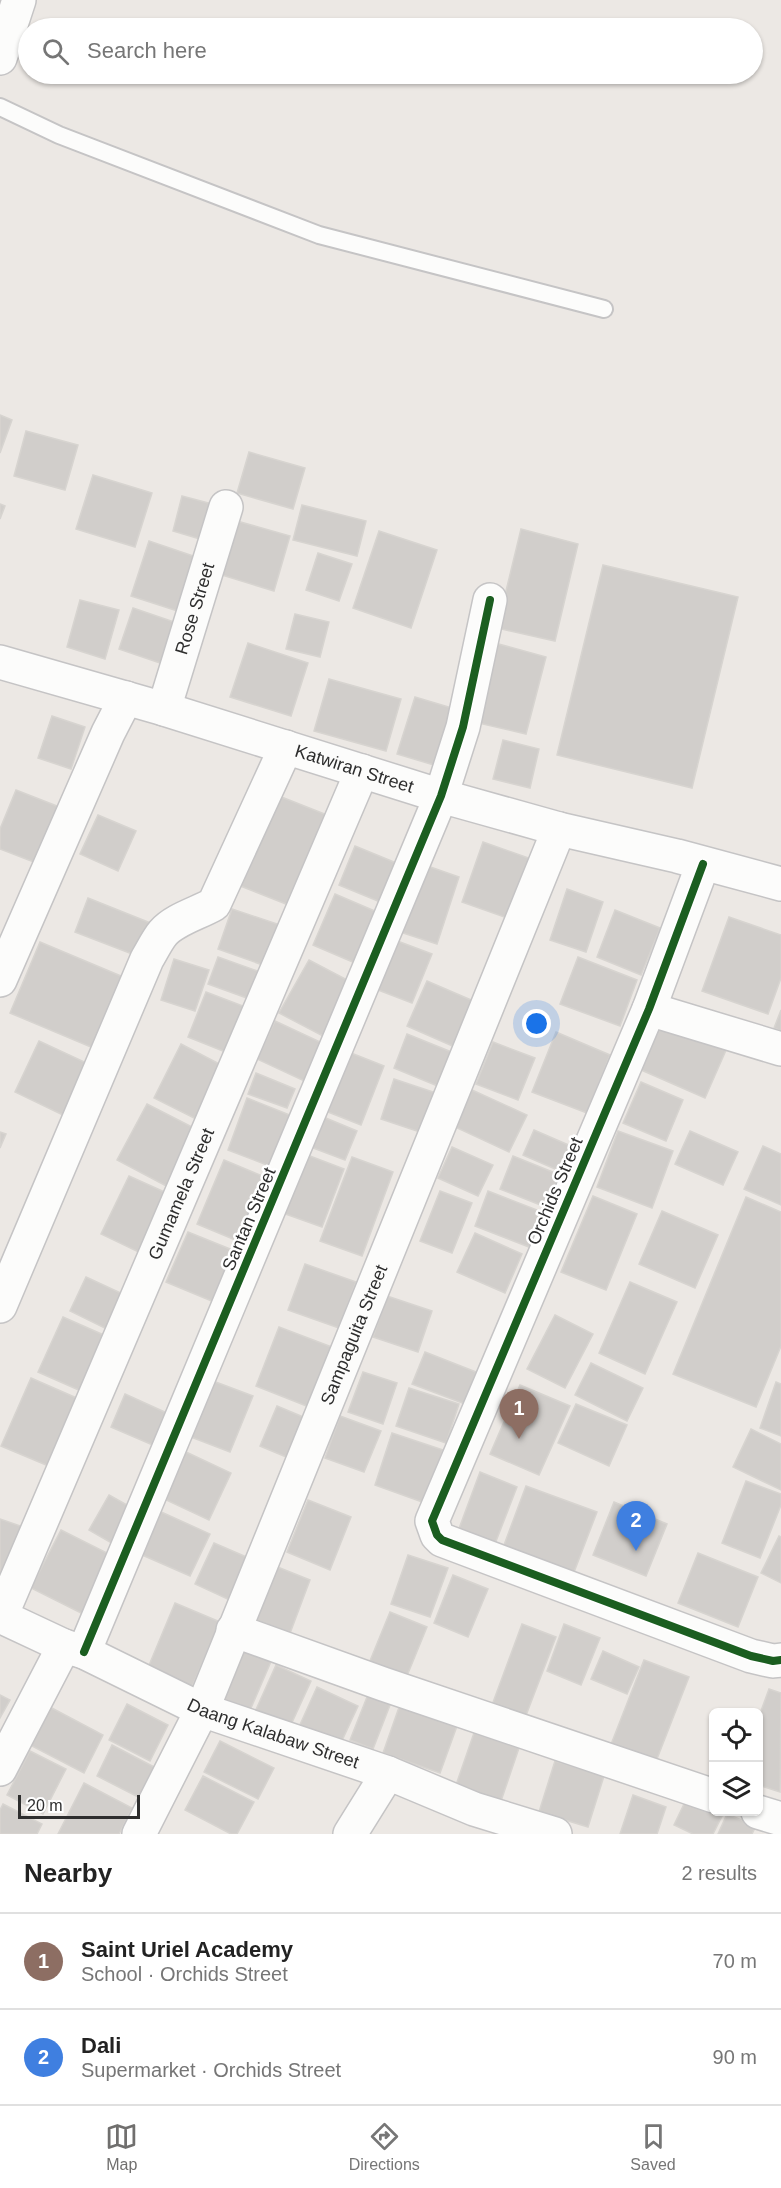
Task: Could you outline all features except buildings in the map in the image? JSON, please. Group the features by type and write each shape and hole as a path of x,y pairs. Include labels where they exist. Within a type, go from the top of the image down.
{"street":[{"path":"0,58 19,0"},
{"name":"Rose Street","path":"164,710 226,507"},
{"name":"Santan Street","path":"0,1769 74,1649 441,796 463,727 490,600"},
{"name":"Katwiran Street","path":"0,662 559,830 677,856 781,884"},
{"path":"0,980 108,733 126,698"},
{"path":"0,1306 147,959 163,933 182,920 214,904 286,747"},
{"name":"Gumamela Street","path":"1,1616 362,771"},
{"name":"Sampaguita Street","path":"140,1834 202,1710 559,830"},
{"name":"Orchids Street","path":"703,864 649,1009 432,1521 437,1535 442,1540 751,1656 773,1661 781,1660"},
{"path":"649,1009 781,1049"},
{"name":"Daang Kalabaw Street","path":"1,1616 202,1710 388,1773 468,1822 555,1834"},
{"path":"233,1630 382,1684 709,1794"},
{"path":"350,1834 388,1773"},
{"path":"763,1814 781,1819"}],"lane":[{"path":"0,107 59,135 319,235 604,309"}],"cycle path":[{"path":"84,1652 441,796 463,727 490,600"},
{"path":"703,864 649,1009 432,1521 437,1535 442,1540 751,1656 773,1661 781,1660"}],"place":[{"name":"Saint Uriel Academy","path":"519,1439"},
{"name":"Dali","path":"636,1551"}]}
